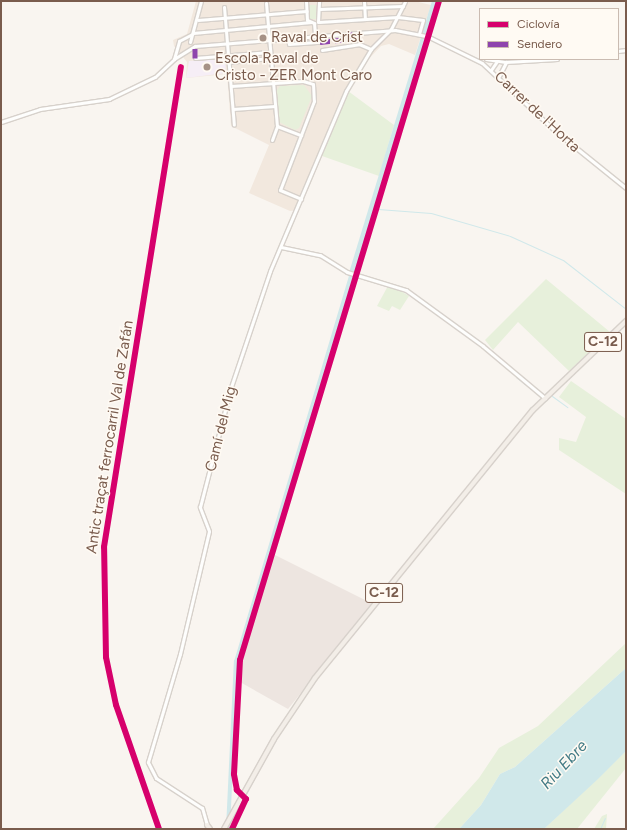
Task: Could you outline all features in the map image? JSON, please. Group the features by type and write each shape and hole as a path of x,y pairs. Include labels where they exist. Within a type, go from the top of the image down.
{"main road":[{"name":"C-12","path":"224,829 274,739 315,678 545,398 626,321"}],"street":[{"path":"190,48 192,33 198,20 201,1"},
{"path":"288,37 289,44 320,42 307,12 306,1"},
{"path":"319,1 319,22"},
{"path":"364,1 365,19"},
{"name":"Camí del Mig","path":"208,828 202,808 156,778 148,762 180,654 209,531 200,508 216,441 264,287 346,91 371,49 391,30 405,1"},
{"path":"266,3 268,39 277,126 272,140"},
{"path":"224,6 234,125"},
{"path":"320,9 403,6"},
{"path":"198,20 307,12"},
{"path":"174,59 178,47 183,39 192,33 398,16 422,20 420,34"},
{"name":"Carrer de l'Horta","path":"200,45 391,30 427,36 469,55 492,70 554,130 626,188"},
{"path":"183,39 190,43 200,45"},
{"path":"322,50 359,44 371,49"},
{"path":"1,122 40,109 103,101 152,79 174,59 190,48 200,45"},
{"path":"178,47 185,52"},
{"path":"195,58 270,52"},
{"path":"469,55 479,57"},
{"path":"228,62 270,58"},
{"path":"492,60 506,62 540,60"},
{"path":"492,70 497,61"},
{"path":"492,70 500,67 506,62"},
{"path":"499,77 500,67"},
{"path":"231,86 273,83 313,84 314,101 280,190 301,198"},
{"path":"233,109 275,106"},
{"path":"277,126 301,135"},
{"path":"281,247 320,255 349,273 406,290 483,346 545,398"}],"shaded area":[{"path":"196,1 414,1 431,5 415,55 389,44 381,46 362,66 348,91 299,210 290,211 249,193 269,145 231,126 227,74 186,78 187,62 174,46 173,40 187,34"},
{"name":"Escola Raval de Cristo - ZER Mont Caro","path":"225,58 226,73 186,78 189,61"},
{"path":"273,554 373,604 288,709 240,682 242,661"}],"green space":[{"path":"309,5 316,5 316,19 310,19"},
{"path":"304,85 312,96 299,128 295,130 279,122 277,90 280,86"},
{"path":"348,91 394,125 379,176 322,156"},
{"path":"546,279 610,332 569,371 518,322 493,350 485,340"},
{"path":"389,284 409,296 400,310 392,306 389,311 377,306"},
{"path":"571,381 626,419 626,494 559,450 559,438 576,442 586,417 559,397"},
{"path":"626,643 626,668 515,767 500,774 481,805 459,829 433,829 479,778 499,748 538,726"},
{"path":"626,751 626,768 577,829 544,829"},
{"path":"607,814 606,829 594,829 602,816"}],"water":[{"path":"432,1 437,1 354,278 348,276"},
{"name":"Riu Ebre","path":"626,668 626,751 598,779 544,829 459,829 481,805 500,774 515,767"}],"waterway":[{"path":"378,209 431,213 510,236 563,260 626,309"},
{"path":"228,829 236,662 352,274"},
{"path":"516,377 540,396"},
{"path":"552,396 567,407"},
{"path":"600,829 605,818"}],"marked path":[{"path":"320,42 350,39 350,32"},
{"path":"195,48 195,58"}],"cycle path":[{"path":"232,829 246,799 237,790 234,774 240,660 439,1"},
{"name":"Antic traçat ferrocarril Val de Zafán","path":"159,829 116,705 106,657 104,547 181,67"}],"place":[{"name":"Raval de Crist","path":"263,38"},
{"name":"Escola Raval de Cristo - ZER Mont Caro","path":"207,67"}]}
